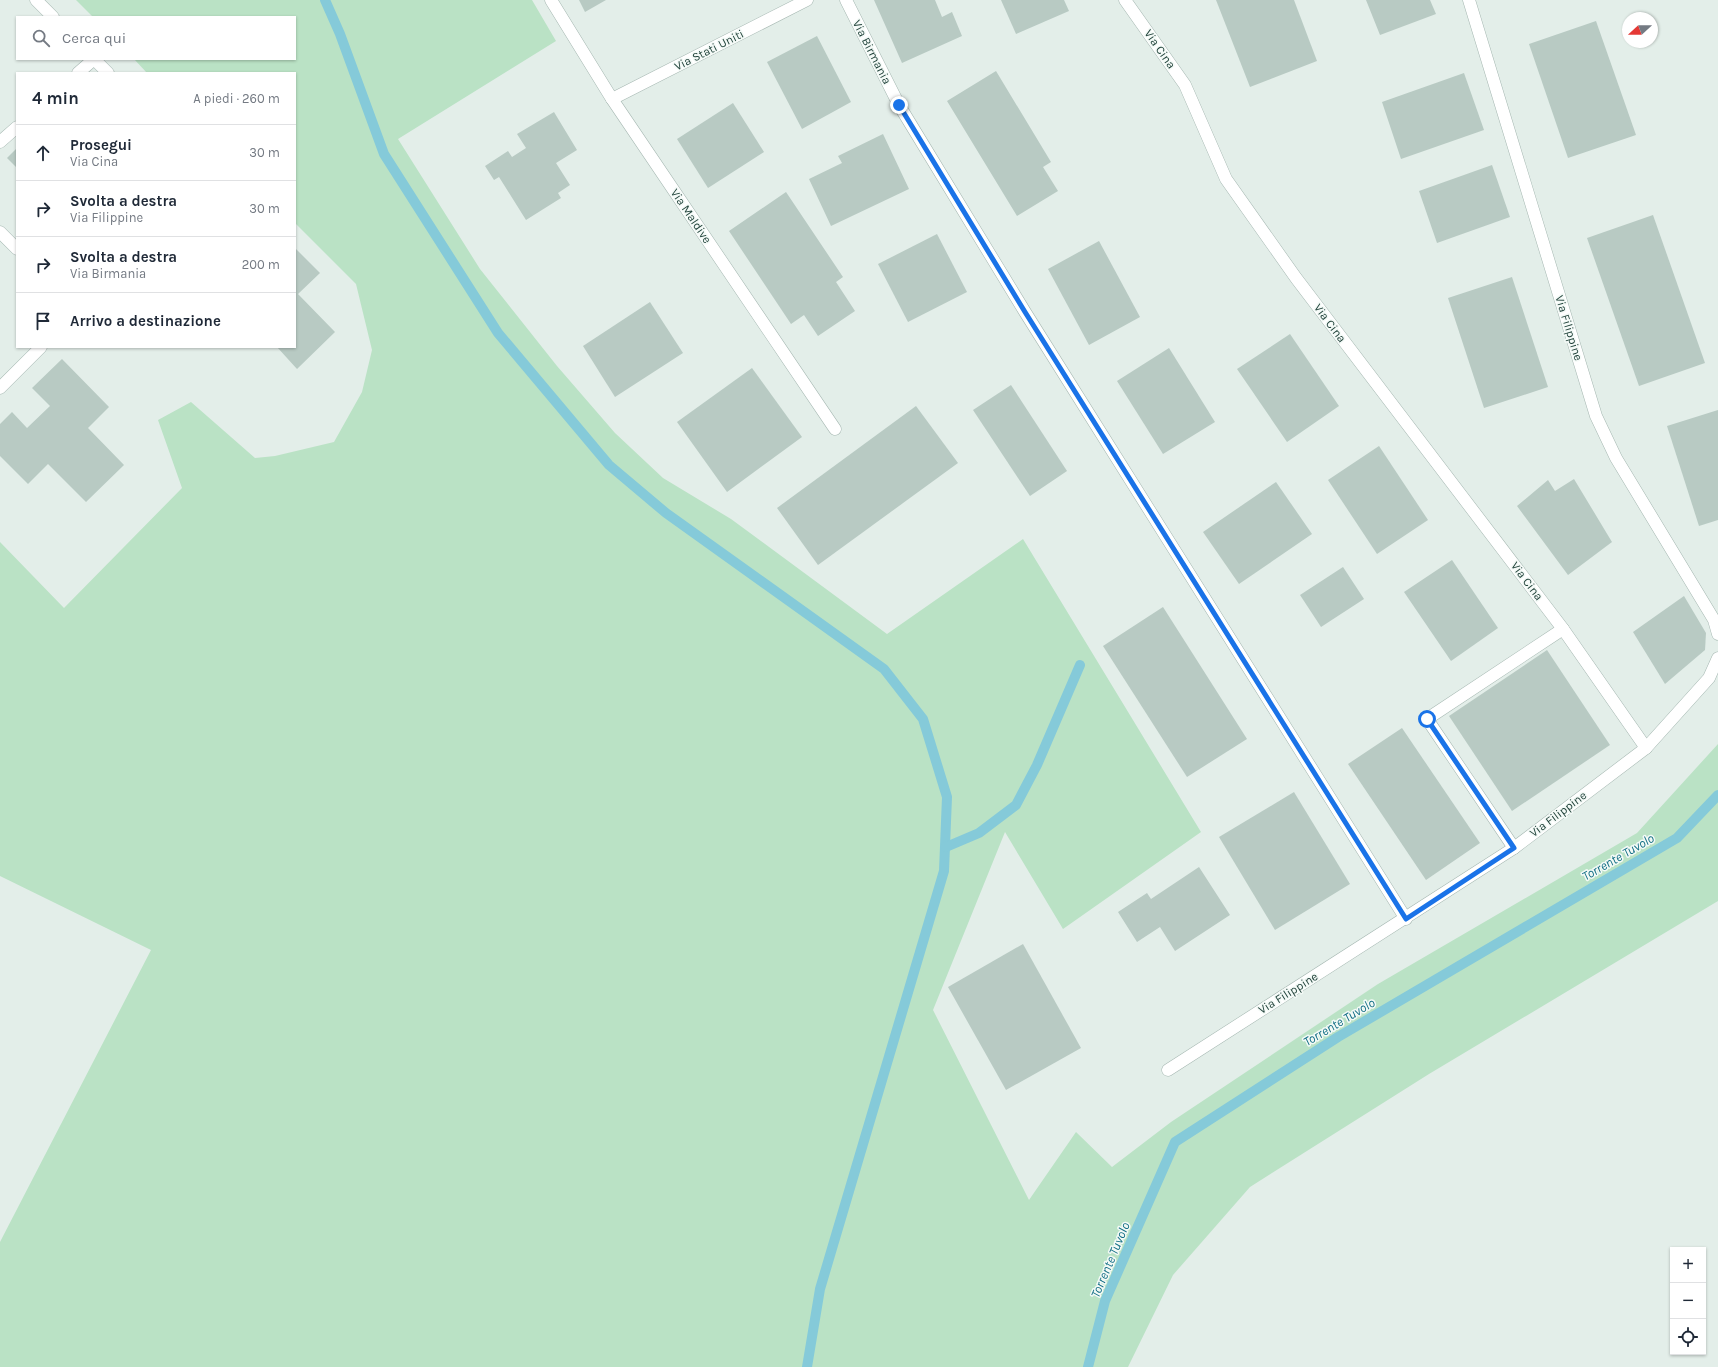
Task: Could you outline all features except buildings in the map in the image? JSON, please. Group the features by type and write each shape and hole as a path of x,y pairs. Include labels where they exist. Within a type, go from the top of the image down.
{"street":[{"path":"36,0 52,16"},
{"name":"Via Maldive","path":"551,0 612,99 834,429"},
{"name":"Via Stati Uniti","path":"612,99 807,0"},
{"name":"Via Birmania","path":"846,0 899,105 1025,312 1406,919"},
{"name":"Via Cina","path":"1125,0 1185,84 1230,185 1296,278 1563,629 1646,748"},
{"name":"Via Filippine","path":"1469,0 1596,416 1616,458 1714,620 1718,634"},
{"path":"79,72 93,60"},
{"path":"95,60 107,72"},
{"path":"0,142 16,128"},
{"path":"0,232 16,248"},
{"path":"0,388 40,348"},
{"path":"1514,848 1427,719 1563,629"},
{"name":"Via Filippine","path":"1168,1070 1406,919 1514,848 1646,748 1709,678 1718,658"}],"green space":[{"path":"76,0 532,0 556,41 398,139 480,269 557,366 615,433 663,478 731,519 887,634 1023,539 1201,832 1063,929 1005,832 933,1010 1029,1200 1076,1132 1112,1167 1171,1122 1378,984 1637,833 1718,744 1718,901 1429,1074 1250,1187 1173,1275 1128,1367 0,1367 0,1242 151,950 0,876 0,542 64,608 182,488 158,420 191,402 255,458 275,456 334,442 362,392 372,350 356,284 296,224 296,72 146,72 135,60 296,60 296,16 92,16"}],"waterway":[{"path":"325,0 340,34 384,154 498,333 609,465 666,513 884,669 923,719 947,797 944,871 820,1289 807,1367"},
{"path":"946,847 979,833 1016,805 1037,765 1080,665"},
{"name":"Torrente Tuvolo","path":"1088,1367 1105,1301 1175,1142 1338,1037 1677,838 1718,795"}],"route":[{"path":"899,105 1025,312 1406,919 1514,848 1427,719"}]}
